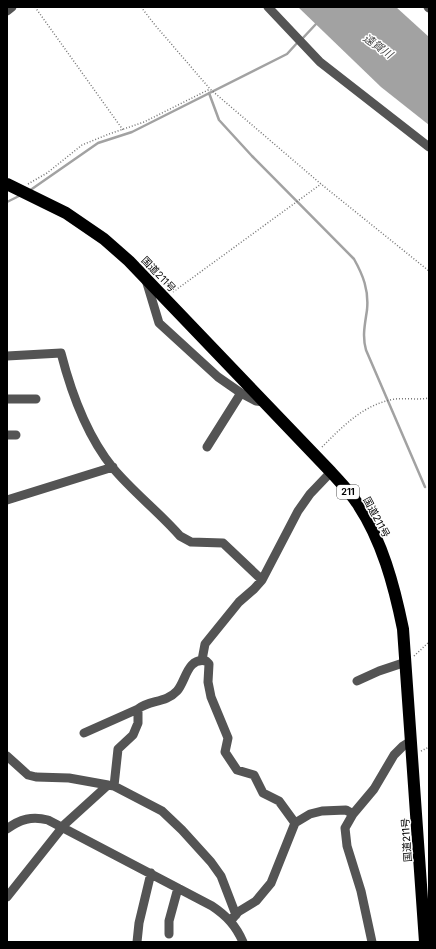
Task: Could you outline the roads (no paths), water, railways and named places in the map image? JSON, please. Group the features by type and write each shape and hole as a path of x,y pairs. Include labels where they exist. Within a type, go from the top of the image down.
{"highway":[{"name":"国道211号","path":"10,186 66,213 104,239 129,261 315,454 356,501 369,522 383,555 398,606 406,662 425,942"}],"street":[{"path":"7,11 12,7"},
{"path":"268,7 320,62 429,147"},
{"path":"146,278 159,323 195,357 241,393 256,401 265,402"},
{"path":"7,356 61,353 68,378 96,444 113,468 180,536 191,542 223,543 262,580"},
{"path":"207,447 241,393"},
{"path":"7,400 36,399"},
{"path":"7,500 113,468"},
{"path":"202,660 205,644 239,602 262,580 298,511 310,494 331,472"},
{"path":"84,733 138,709 141,706 172,695 178,689 190,667 194,663 202,660"},
{"path":"202,660 209,664 208,682 211,698 227,732 228,738 225,752 237,770 254,775 263,793 279,801 295,823"},
{"path":"357,681 379,671 406,662"},
{"path":"7,897 65,824 111,785 118,749 132,735 138,723 138,709"},
{"path":"372,942 361,891 345,836 347,822 374,789 394,756 402,746 411,741"},
{"path":"7,756 23,772 36,777 69,778 111,785 162,811 182,830 211,862 221,876 233,918 243,942"},
{"path":"233,918 256,901 271,883 295,823 310,814 322,811 346,810 353,814"},
{"path":"7,829 18,822 32,818 48,820 151,873 233,918"},
{"path":"137,942 139,923 151,873"},
{"path":"169,934 169,921 178,888"}],"water":[{"name":"遠賀川","path":"298,7 396,7 429,37 429,125 381,87"}],"waterway":[{"path":"302,39 316,24"},
{"path":"29,191 98,143 132,132 287,54 298,42"},
{"path":"209,93 219,120 252,156 354,259 363,277 367,296 364,335 366,350 425,487"},
{"path":"7,202 21,195"}]}
